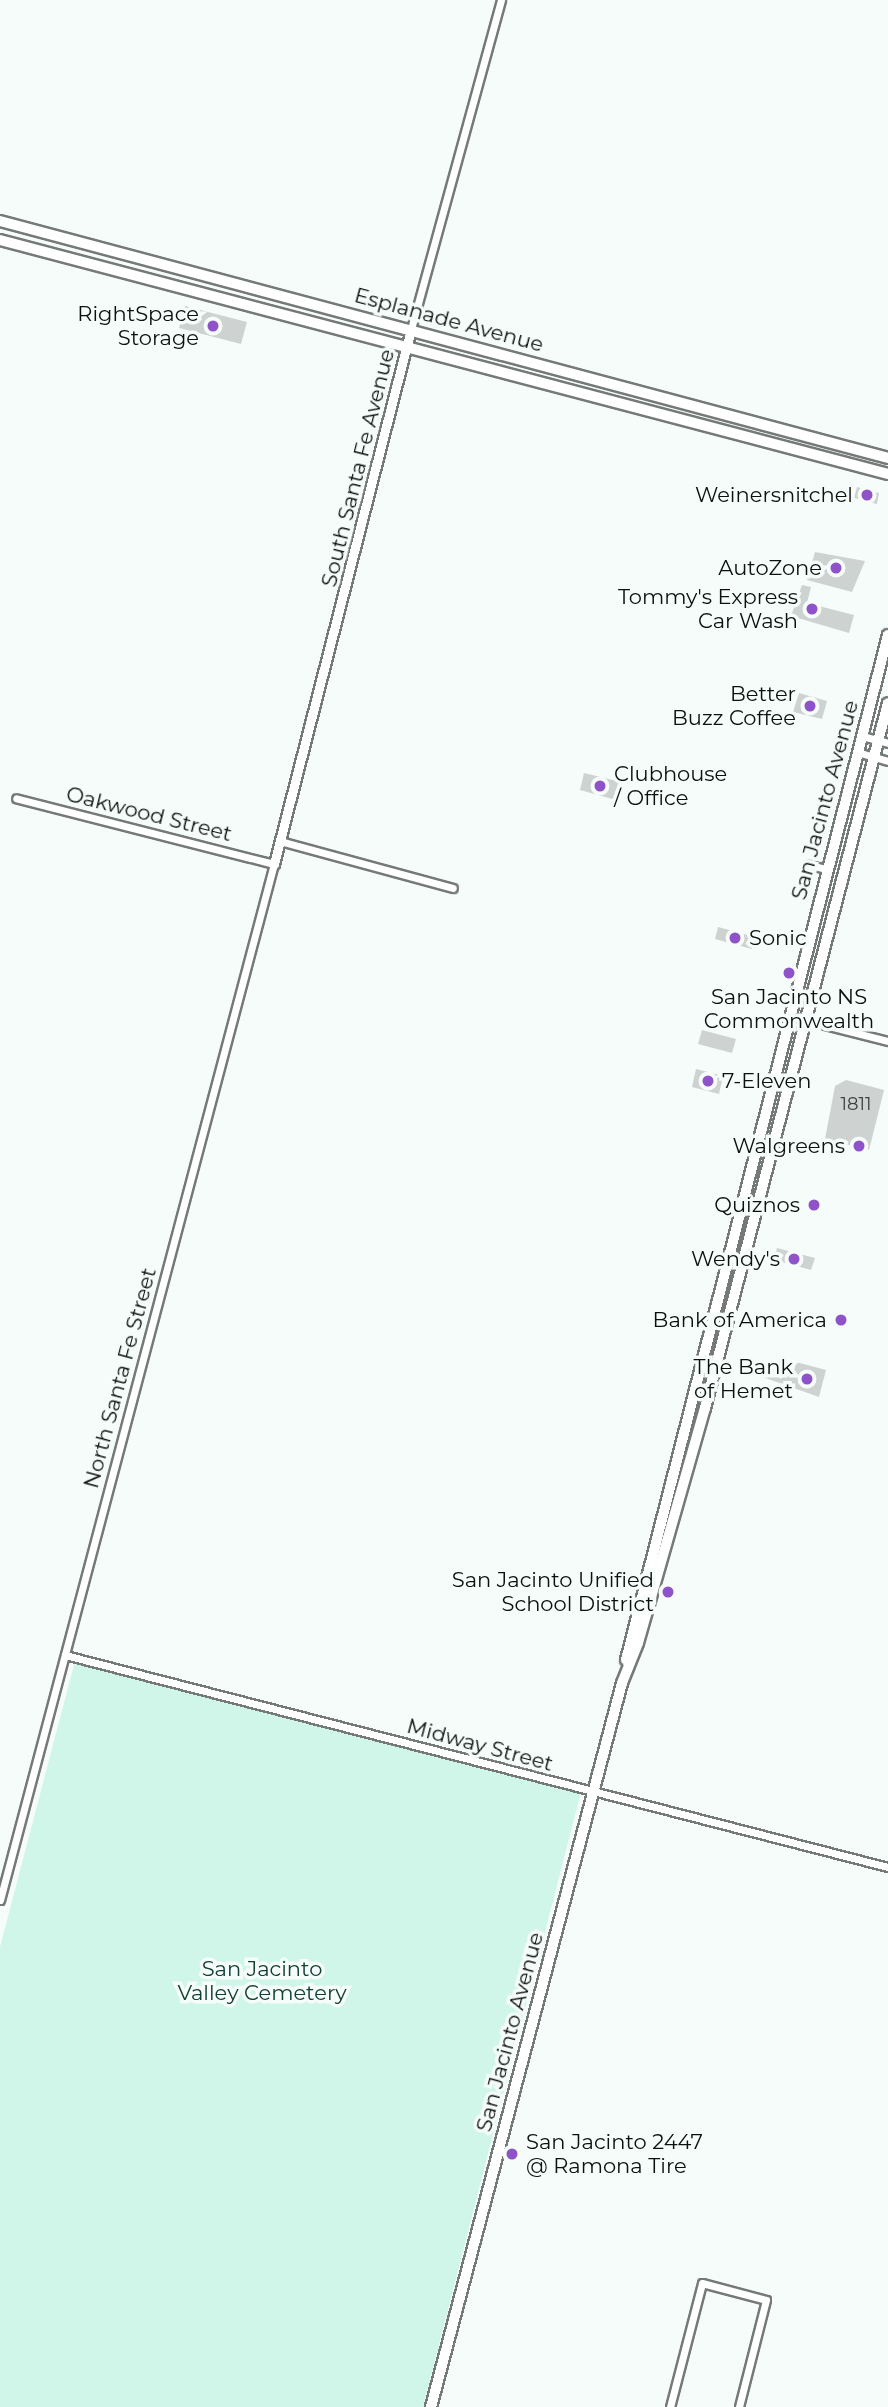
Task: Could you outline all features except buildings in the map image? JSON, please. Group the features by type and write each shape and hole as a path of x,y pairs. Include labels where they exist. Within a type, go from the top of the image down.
{"main road":[{"name":"Esplanade Avenue","path":"0,221 888,458"},
{"name":"Esplanade Avenue","path":"0,240 888,474"},
{"path":"227,299 232,282"},
{"name":"San Jacinto Avenue","path":"626,1667 627,1640 888,635"},
{"name":"San Jacinto Avenue","path":"431,2407 626,1667 638,1643 753,1227 874,757 883,741 888,704"},
{"path":"753,1227 745,1217 759,1157 757,1142"}],"street":[{"name":"South Santa Fe Avenue","path":"274,864 411,329 500,0"},
{"path":"132,275 136,257"},
{"path":"862,736 883,741"},
{"path":"858,752 888,761"},
{"name":"Oakwood Street","path":"16,798 274,864"},
{"path":"280,841 453,888"},
{"name":"North Santa Fe Street","path":"0,1900 274,864"},
{"path":"809,865 826,869"},
{"path":"789,1016 888,1041"},
{"name":"Midway Street","path":"65,1655 888,1867"},
{"path":"670,2407 702,2283 766,2300 739,2407"}],"green space":[{"name":"San Jacinto Valley Cemetery","path":"76,1657 581,1792 423,2407 0,2407 0,1947"}],"place":[{"name":"RightSpace Storage","path":"213,326"},
{"name":"Weinersnitchel","path":"867,495"},
{"name":"AutoZone","path":"836,568"},
{"name":"Tommy's Express Car Wash","path":"812,609"},
{"name":"Better Buzz Coffee","path":"810,706"},
{"name":"Clubhouse / Office","path":"600,786"},
{"name":"Sonic","path":"735,938"},
{"name":"San Jacinto NS Commonwealth","path":"789,973"},
{"name":"7-Eleven","path":"708,1081"},
{"name":"Walgreens","path":"859,1146"},
{"name":"Quiznos","path":"814,1205"},
{"name":"Wendy's","path":"794,1259"},
{"name":"Bank of America","path":"841,1320"},
{"name":"The Bank of Hemet","path":"807,1379"},
{"name":"San Jacinto Unified School District","path":"668,1592"},
{"name":"San Jacinto 2447 @ Ramona Tire","path":"512,2154"}]}
